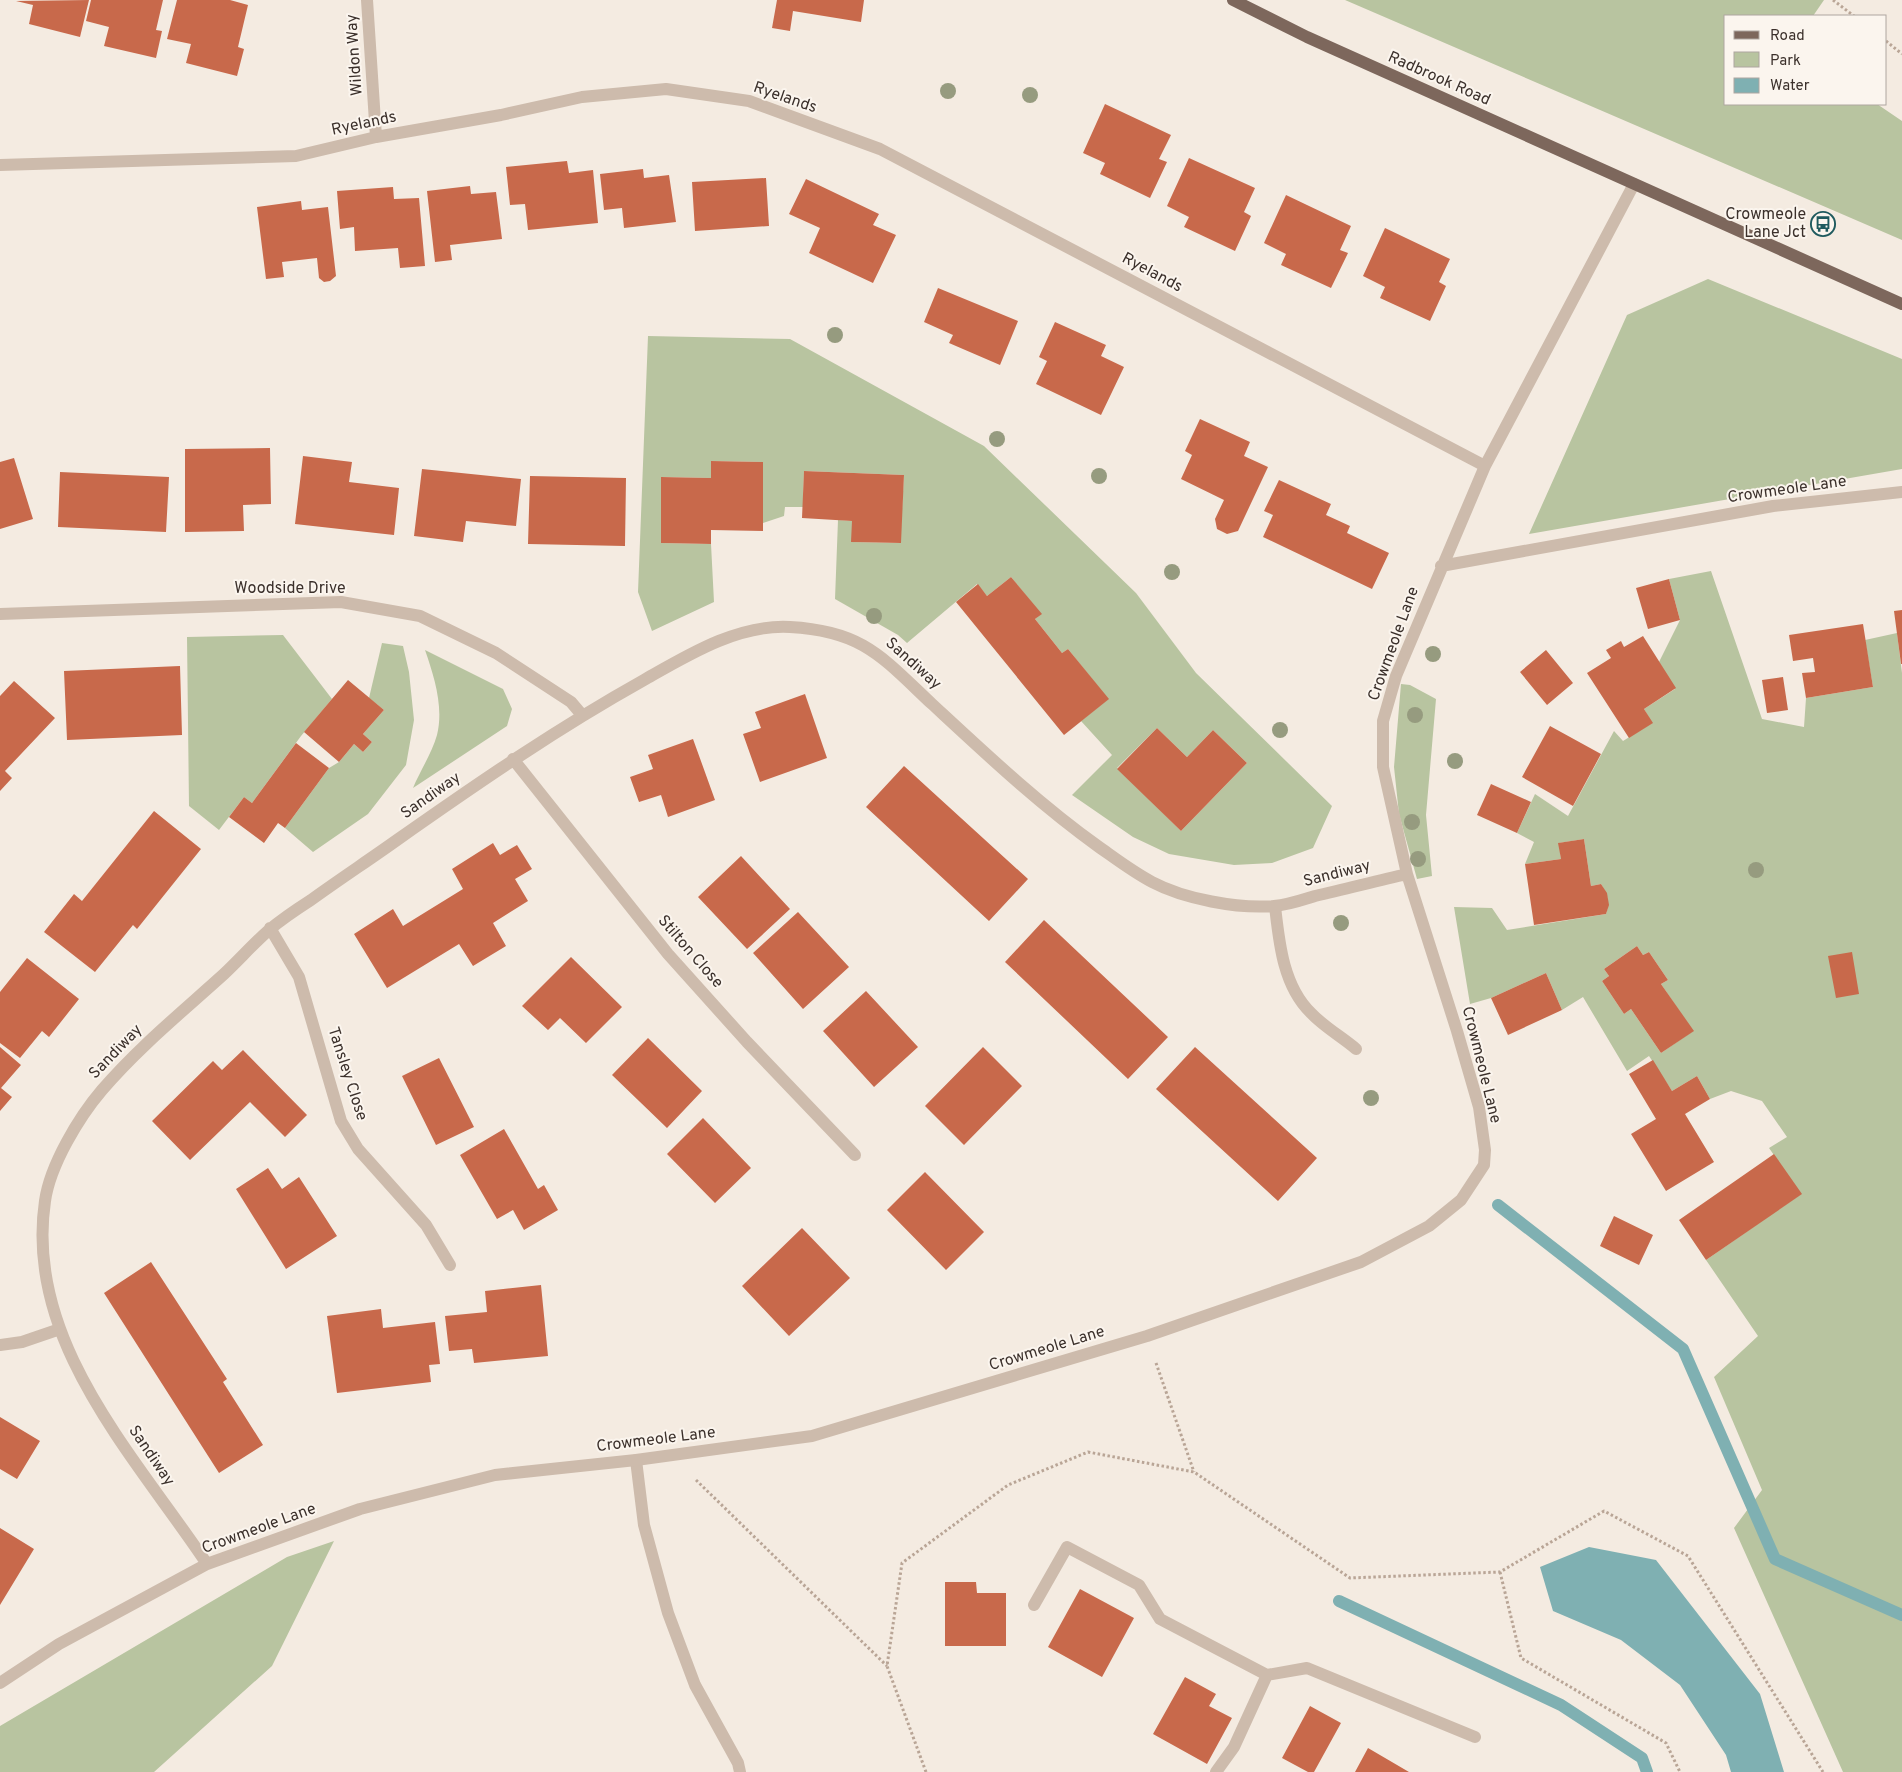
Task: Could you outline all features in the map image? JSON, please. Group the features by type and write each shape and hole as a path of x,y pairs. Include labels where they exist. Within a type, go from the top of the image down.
{"main road":[{"name":"Radbrook Road","path":"1233,0 1307,37 1902,304"}],"street":[{"name":"Wildon Way","path":"367,0 376,137"},
{"name":"Ryelands","path":"0,165 296,156 376,137 501,115 582,96 666,89 749,101 880,148 1484,466"},
{"name":"Crowmeole Lane","path":"0,1683 59,1644 207,1564 360,1509 495,1475 671,1456 812,1436 1147,1336 1361,1262 1429,1226 1460,1200 1484,1165 1485,1150 1478,1107 1454,1022 1407,874 1383,767 1383,721 1396,676 1484,466 1634,184"},
{"name":"Crowmeole Lane","path":"1441,566 1773,506 1902,492"},
{"name":"Woodside Drive","path":"0,614 332,603 364,606 420,616 496,653 571,702 582,714"},
{"name":"Sandiway","path":"207,1564 122,1444 77,1368 60,1329 44,1277 42,1242 45,1196 58,1160 97,1095 169,1021 223,974 270,928 513,759 582,714 666,667 740,633 755,629 783,626 842,635 873,649 1004,771 1066,823 1155,884 1189,895 1231,904 1275,906 1407,874"},
{"name":"Stilton Close","path":"513,759 668,954 747,1042 855,1154"},
{"path":"1275,906 1279,943 1298,996 1311,1013 1356,1049"},
{"name":"Tansley Close","path":"270,928 299,977 341,1122 358,1149 426,1226 450,1265"},
{"path":"0,1345 22,1342 60,1329"},
{"path":"636,1460 644,1525 668,1613 695,1685 738,1763 740,1772"},
{"path":"1034,1605 1067,1547 1139,1585 1160,1619 1267,1675 1307,1668 1474,1737"},
{"path":"1216,1772 1234,1747 1267,1675"}],"path":[{"path":"1834,0 1853,15"},
{"path":"1887,42 1902,54"},
{"path":"1147,1336 1194,1472"},
{"path":"887,1666 902,1563 1008,1485 1088,1452 1194,1472 1350,1578 1500,1572 1604,1511 1688,1556 1823,1772"},
{"path":"671,1456 887,1666 926,1772"},
{"path":"1500,1572 1521,1658 1666,1743 1680,1772"}],"green space":[{"path":"1345,0 1824,0 1814,15 1724,15 1724,105 1878,105 1902,121 1902,240"},
{"path":"1708,279 1902,359 1902,469 1529,534 1627,315"},
{"path":"648,336 790,339 984,446 1136,593 1196,673 1332,806 1313,848 1272,863 1234,865 1169,854 1133,837 1072,795 1112,755 1081,721 1108,699 1068,649 1062,653 1035,619 1041,614 1011,577 987,596 977,584 907,643 898,635 835,599 838,520 852,521 852,542 900,543 904,475 804,471 803,507 785,507 784,516 763,523 763,462 711,461 711,478 662,477 661,543 711,544 714,602 652,631 638,592","holes":["1157,728 1187,757 1213,730 1247,763 1181,831 1117,768"]},
{"path":"1711,571 1762,719 1804,727 1806,698 1873,687 1865,640 1897,633 1902,673 1902,1772 1843,1772 1734,1528 1762,1490 1714,1377 1758,1336 1706,1260 1801,1194 1769,1148 1787,1137 1762,1101 1731,1091 1710,1099 1697,1076 1672,1091 1649,1056 1627,1071 1583,997 1562,1010 1546,973 1491,998 1470,1004 1454,907 1492,908 1507,930 1606,914 1608,906 1607,895 1601,884 1591,886 1584,839 1559,843 1561,859 1525,864 1534,842 1517,833 1535,794 1568,816 1614,731 1623,741 1652,723 1644,709 1675,689 1659,662 1680,620 1669,579","holes":["1637,946 1643,955 1649,952 1668,980 1661,984 1693,1031 1661,1053 1631,1009 1624,1014 1602,981 1609,976 1604,969"]},
{"path":"283,635 332,699 301,736 252,803 244,797 219,830 189,806 187,637"},
{"path":"382,643 403,646 409,672 414,720 406,765 368,814 313,852 285,828 329,768 339,762 354,744 363,752 372,742 363,734 384,710 369,698"},
{"path":"425,650 503,689 512,709 507,726 413,788 432,748 439,724 437,692"},
{"path":"1401,684 1410,685 1436,699 1426,815 1432,876 1417,879 1399,814 1394,767"},
{"path":"334,1541 272,1666 154,1772 0,1772 0,1726 287,1557"}],"water":[{"path":"1589,1547 1656,1560 1760,1694 1784,1772 1731,1772 1726,1755 1680,1685 1621,1640 1553,1611 1540,1567"}],"building":[{"path":"89,0 80,37 29,24 33,5 16,1"},
{"path":"91,0 163,0 156,30 162,31 156,58 104,46 109,27 86,21"},
{"path":"177,0 230,0 248,5 238,47 244,49 237,76 186,63 191,44 167,39"},
{"path":"777,0 864,0 861,22 793,11 790,31 772,28"},
{"path":"1105,104 1171,135 1159,159 1167,162 1150,198 1100,174 1105,163 1083,153"},
{"path":"1189,158 1255,188 1244,212 1251,216 1235,251 1184,227 1189,217 1167,206"},
{"path":"567,161 569,173 593,170 598,223 528,230 525,204 510,205 506,167"},
{"path":"643,169 644,178 669,175 676,222 624,228 622,208 604,210 600,174"},
{"path":"766,178 769,226 695,231 692,182"},
{"path":"806,179 879,214 873,225 896,235 873,283 809,253 820,228 789,214"},
{"path":"470,186 471,194 496,192 502,239 450,245 452,260 435,262 427,191"},
{"path":"393,187 394,199 419,198 425,266 400,268 398,248 355,251 354,227 340,229 337,191"},
{"path":"1286,195 1351,226 1340,250 1348,253 1331,288 1281,265 1286,254 1264,243"},
{"path":"301,201 302,210 328,207 336,276 330,281 324,282 319,278 317,258 282,262 284,277 266,279 257,207"},
{"path":"1385,228 1450,259 1439,282 1446,286 1430,321 1380,298 1385,287 1363,276"},
{"path":"938,288 1018,321 1000,365 949,343 953,335 924,322"},
{"path":"1055,322 1106,345 1101,356 1124,367 1101,415 1036,384 1047,361 1039,357"},
{"path":"1200,419 1250,442 1244,456 1268,467 1238,531 1227,534 1217,529 1215,519 1224,500 1181,479 1192,455 1185,451"},
{"path":"270,448 271,504 243,505 244,531 185,532 185,449"},
{"path":"303,456 352,462 349,482 399,488 394,535 295,524"},
{"path":"14,458 33,519 0,529 0,462"},
{"path":"711,461 763,462 763,531 711,530 711,544 661,543 661,477 711,478"},
{"path":"422,469 521,479 516,526 466,521 463,542 414,536"},
{"path":"804,471 904,475 901,543 851,542 852,521 802,518"},
{"path":"60,472 169,477 166,532 58,527"},
{"path":"530,476 626,478 625,546 528,544"},
{"path":"1279,480 1331,504 1326,515 1350,526 1347,533 1389,553 1372,589 1263,537 1273,515 1264,511"},
{"path":"1011,577 1042,614 1035,619 1062,653 1068,649 1109,699 1064,735 956,602 978,584 987,596"},
{"path":"1669,579 1680,620 1648,629 1636,588"},
{"path":"1902,610 1902,664 1901,664 1894,611"},
{"path":"1863,624 1873,687 1806,698 1802,673 1815,672 1813,658 1793,661 1789,635"},
{"path":"1643,636 1676,688 1644,709 1653,723 1629,738 1587,673 1611,658 1606,650 1621,641 1624,647"},
{"path":"1546,650 1573,683 1547,705 1520,672"},
{"path":"180,666 182,735 67,740 64,671"},
{"path":"1783,677 1788,710 1767,713 1762,680"},
{"path":"348,680 384,710 363,734 372,742 363,752 354,744 339,762 304,732"},
{"path":"14,681 55,718 5,771 12,778 0,791 0,696"},
{"path":"805,694 827,758 760,782 743,734 761,728 755,712"},
{"path":"1550,726 1601,754 1573,806 1522,777"},
{"path":"1157,728 1187,757 1213,730 1247,763 1181,831 1117,769"},
{"path":"693,739 715,800 668,817 661,795 639,802 630,777 653,769 648,755"},
{"path":"296,743 329,768 285,828 278,823 264,843 229,817 244,797 252,803"},
{"path":"904,766 1028,879 989,921 866,807"},
{"path":"1491,784 1531,802 1517,833 1477,815"},
{"path":"154,811 201,849 137,929 133,925 95,972 44,932 74,894 82,901"},
{"path":"1584,839 1591,886 1601,884 1607,893 1609,905 1606,914 1534,925 1525,864 1561,859 1558,843"},
{"path":"493,843 500,855 517,845 532,869 515,879 528,901 493,923 506,946 473,966 459,944 387,988 354,934 393,909 403,926 463,889 452,869"},
{"path":"741,856 790,909 747,949 698,897"},
{"path":"798,912 849,967 803,1009 753,953"},
{"path":"1044,920 1168,1037 1128,1079 1005,962"},
{"path":"1637,946 1643,955 1649,952 1668,980 1661,984 1694,1031 1661,1053 1631,1009 1624,1014 1602,981 1609,976 1604,969"},
{"path":"1852,952 1859,994 1836,998 1828,956"},
{"path":"571,957 622,1007 586,1043 560,1018 548,1030 522,1006"},
{"path":"27,958 79,999 49,1037 42,1031 20,1058 0,1043 0,992"},
{"path":"1546,973 1562,1010 1508,1035 1491,998"},
{"path":"866,991 918,1047 874,1087 823,1031"},
{"path":"648,1038 702,1091 667,1128 612,1075"},
{"path":"0,1047 21,1065 1,1088 12,1097 0,1111"},
{"path":"983,1047 1022,1086 964,1145 925,1106"},
{"path":"1195,1047 1317,1158 1278,1201 1156,1089"},
{"path":"243,1050 307,1115 285,1137 250,1102 190,1160 152,1121 213,1061 222,1070"},
{"path":"439,1058 474,1127 436,1145 402,1076"},
{"path":"1653,1060 1672,1091 1697,1076 1710,1099 1685,1114 1714,1162 1666,1191 1631,1134 1656,1119 1629,1074"},
{"path":"703,1118 751,1168 715,1203 667,1154"},
{"path":"504,1129 538,1189 544,1185 558,1210 524,1230 513,1210 497,1219 460,1155"},
{"path":"1774,1154 1802,1194 1706,1260 1679,1220"},
{"path":"268,1168 282,1189 299,1177 337,1236 286,1269 236,1189"},
{"path":"925,1172 984,1232 946,1270 887,1210"},
{"path":"1614,1216 1653,1235 1639,1265 1600,1246"},
{"path":"802,1228 850,1278 789,1336 742,1286"},
{"path":"151,1262 227,1379 223,1382 263,1445 219,1473 104,1293"},
{"path":"541,1285 548,1356 474,1363 472,1349 449,1351 445,1316 487,1312 485,1291"},
{"path":"381,1309 383,1328 435,1322 440,1364 429,1365 431,1382 337,1393 327,1316"},
{"path":"0,1417 40,1441 17,1479 0,1469"},
{"path":"0,1528 34,1549 0,1605"},
{"path":"945,1582 976,1582 977,1593 1006,1593 1006,1646 945,1646"},
{"path":"1080,1589 1134,1618 1102,1677 1048,1647"},
{"path":"1185,1677 1216,1694 1209,1706 1232,1718 1207,1764 1153,1734"},
{"path":"1310,1706 1341,1723 1314,1772 1308,1772 1282,1758"},
{"path":"1368,1748 1409,1772 1355,1772"}],"waterway":[{"path":"1498,1205 1683,1349 1775,1559 1902,1615"},
{"path":"1339,1601 1561,1705 1642,1758 1647,1772"}],"place":[{"name":"Crowmeole Lane Jct","path":"1823,224"}]}
